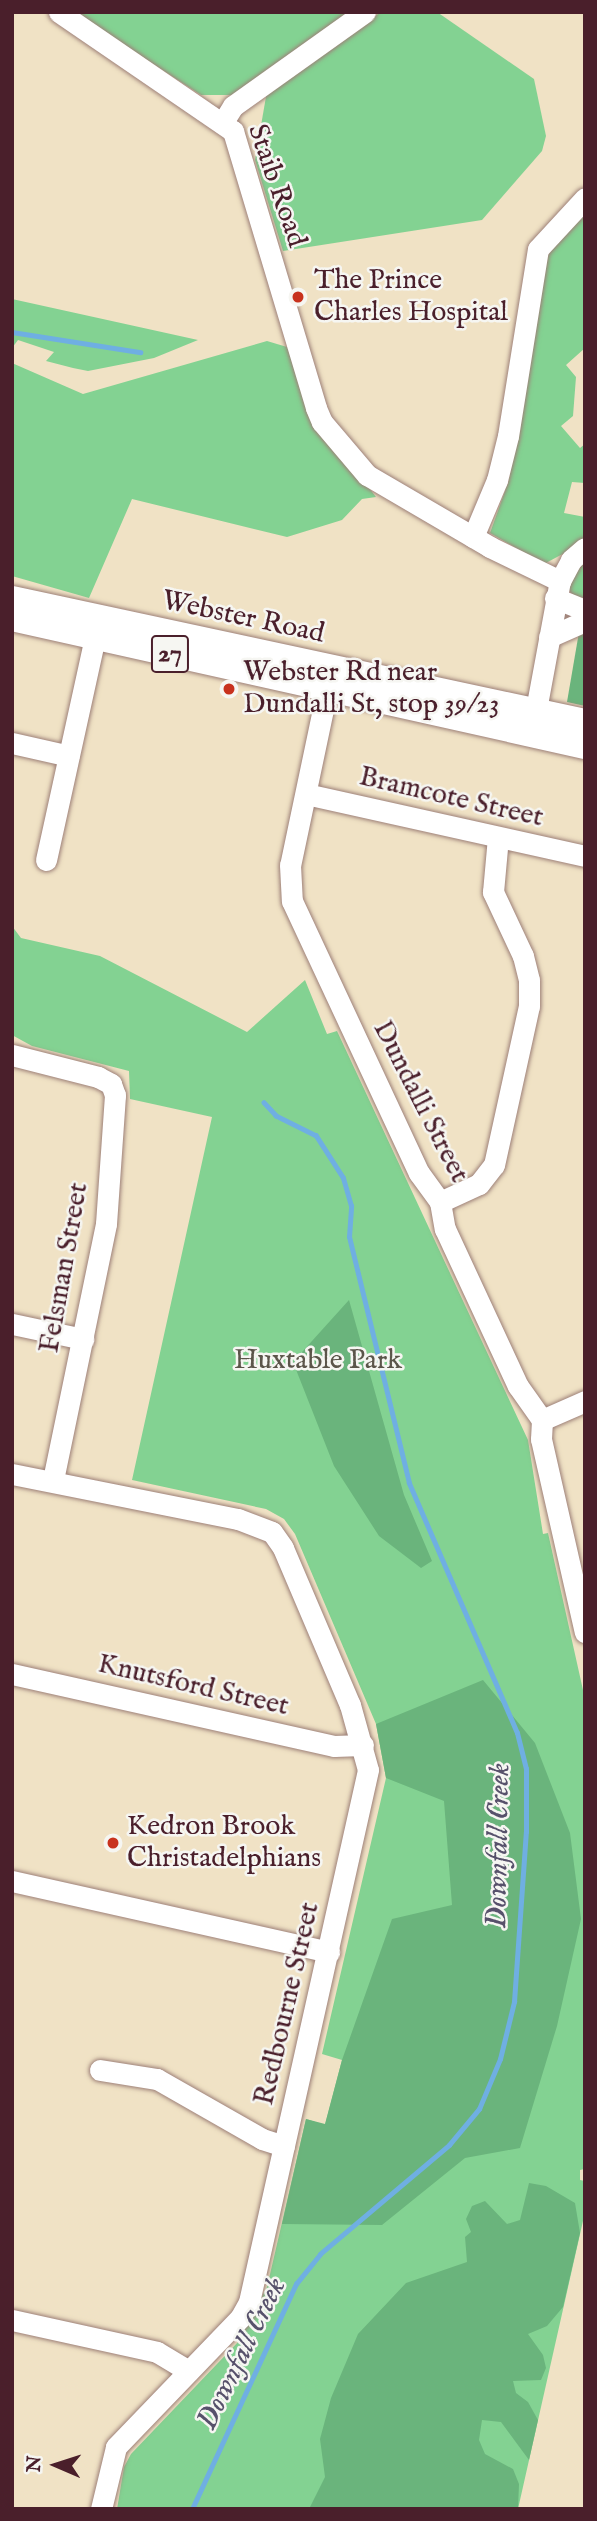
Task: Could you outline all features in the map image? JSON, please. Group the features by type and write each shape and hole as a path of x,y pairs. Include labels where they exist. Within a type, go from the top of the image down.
{"main road":[{"name":"Webster Road","path":"12,599 330,679 534,723 585,746"},
{"name":"Webster Road","path":"12,618 95,637 330,679"},
{"name":"Webster Road","path":"534,723 585,722"}],"street":[{"name":"Staib Road","path":"59,12 233,131 322,422 374,481 473,537 557,589 585,610"},
{"path":"223,122 233,106 365,12"},
{"path":"473,537 497,480 508,436 538,249 585,198"},
{"path":"534,723 557,589 571,560 585,548"},
{"path":"549,637 585,621"},
{"path":"46,860 95,637"},
{"name":"Dundalli Street","path":"330,679 290,865 292,901 419,1173 440,1202 445,1229 527,1404 542,1420"},
{"path":"12,743 69,756"},
{"name":"Bramcote Street","path":"306,794 585,856"},
{"path":"440,1202 479,1184 494,1165 529,1006 530,980 523,956 494,892 498,837"},
{"name":"Felsman Street","path":"12,1055 98,1077 114,1090 106,1224 53,1479"},
{"path":"12,1324 83,1339"},
{"path":"585,1401 542,1420 541,1439 585,1632"},
{"name":"Redbourne Street","path":"12,1474 53,1479 238,1519 271,1532 283,1548 363,1745 367,1789 245,2311 112,2453 101,2509"},
{"name":"Knutsford Street","path":"12,1674 334,1746 363,1745"},
{"path":"12,1881 330,1952"},
{"path":"100,2070 157,2079 262,2139 284,2146"},
{"path":"12,2320 157,2352 189,2371"}],"green space":[{"path":"73,12 348,12 236,95 201,95"},
{"path":"381,12 437,12 534,79 546,136 542,151 482,220 283,251 255,160 267,91"},
{"path":"585,207 585,348 566,365 576,377 573,416 561,426 580,448 585,444 585,483 572,482 564,513 585,517 585,542 544,564 490,533 509,480 548,255"},
{"path":"12,299 198,340 154,358 88,371 73,368 46,361 54,352 18,340 12,348"},
{"path":"267,341 287,347 320,425 376,497 362,499 342,520 287,537 132,499 89,598 12,576 12,363 83,394"},
{"path":"585,560 585,597 575,599 567,587"},
{"path":"579,632 585,634 585,706 567,702"},
{"name":"Huxtable Park","path":"12,926 21,938 100,956 247,1032 305,980 327,1034 337,1031 528,1440 543,1534 548,1533 585,1699 585,2169 580,2170 580,2180 585,2181 585,2212 518,2509 117,2509 124,2467 131,2454 238,2342 267,2287 306,2119 325,2125 342,2060 322,2054 386,1778 376,1724 295,1534 284,1519 266,1509 132,1480 212,1117 130,1099 129,1071 32,1046 12,1035"},
{"path":"349,1300 404,1495 432,1561 421,1568 379,1536 334,1466 293,1362"},
{"path":"483,1680 535,1743 570,1833 581,1919 557,2026 520,2148 465,2158 382,2225 282,2224 306,2119 325,2124 342,2060 392,1919 452,1905 444,1801 386,1778 376,1724"},
{"path":"529,2183 546,2186 575,2203 580,2233 563,2307 547,2326 528,2334 543,2355 546,2368 541,2380 513,2381 516,2393 528,2402 538,2420 529,2460 501,2422 482,2420 479,2440 485,2454 513,2469 519,2484 518,2509 309,2509 325,2477 320,2439 331,2398 358,2334 406,2283 467,2262 465,2237 471,2232 466,2219 472,2206 485,2201 507,2224 520,2220"}],"waterway":[{"path":"12,332 140,352"},
{"name":"Downfall Creek","path":"192,2509 296,2284 320,2254 449,2145 479,2109 500,2059 514,2002 526,1832 526,1769 517,1733 409,1483 349,1237 351,1206 343,1178 316,1136 276,1116 264,1103"}],"place":[{"name":"The Prince Charles Hospital","path":"298,297"},
{"name":"Webster Rd near Dundalli St, stop 39/23","path":"229,689"},
{"name":"Kedron Brook Christadelphians","path":"113,1843"}]}
